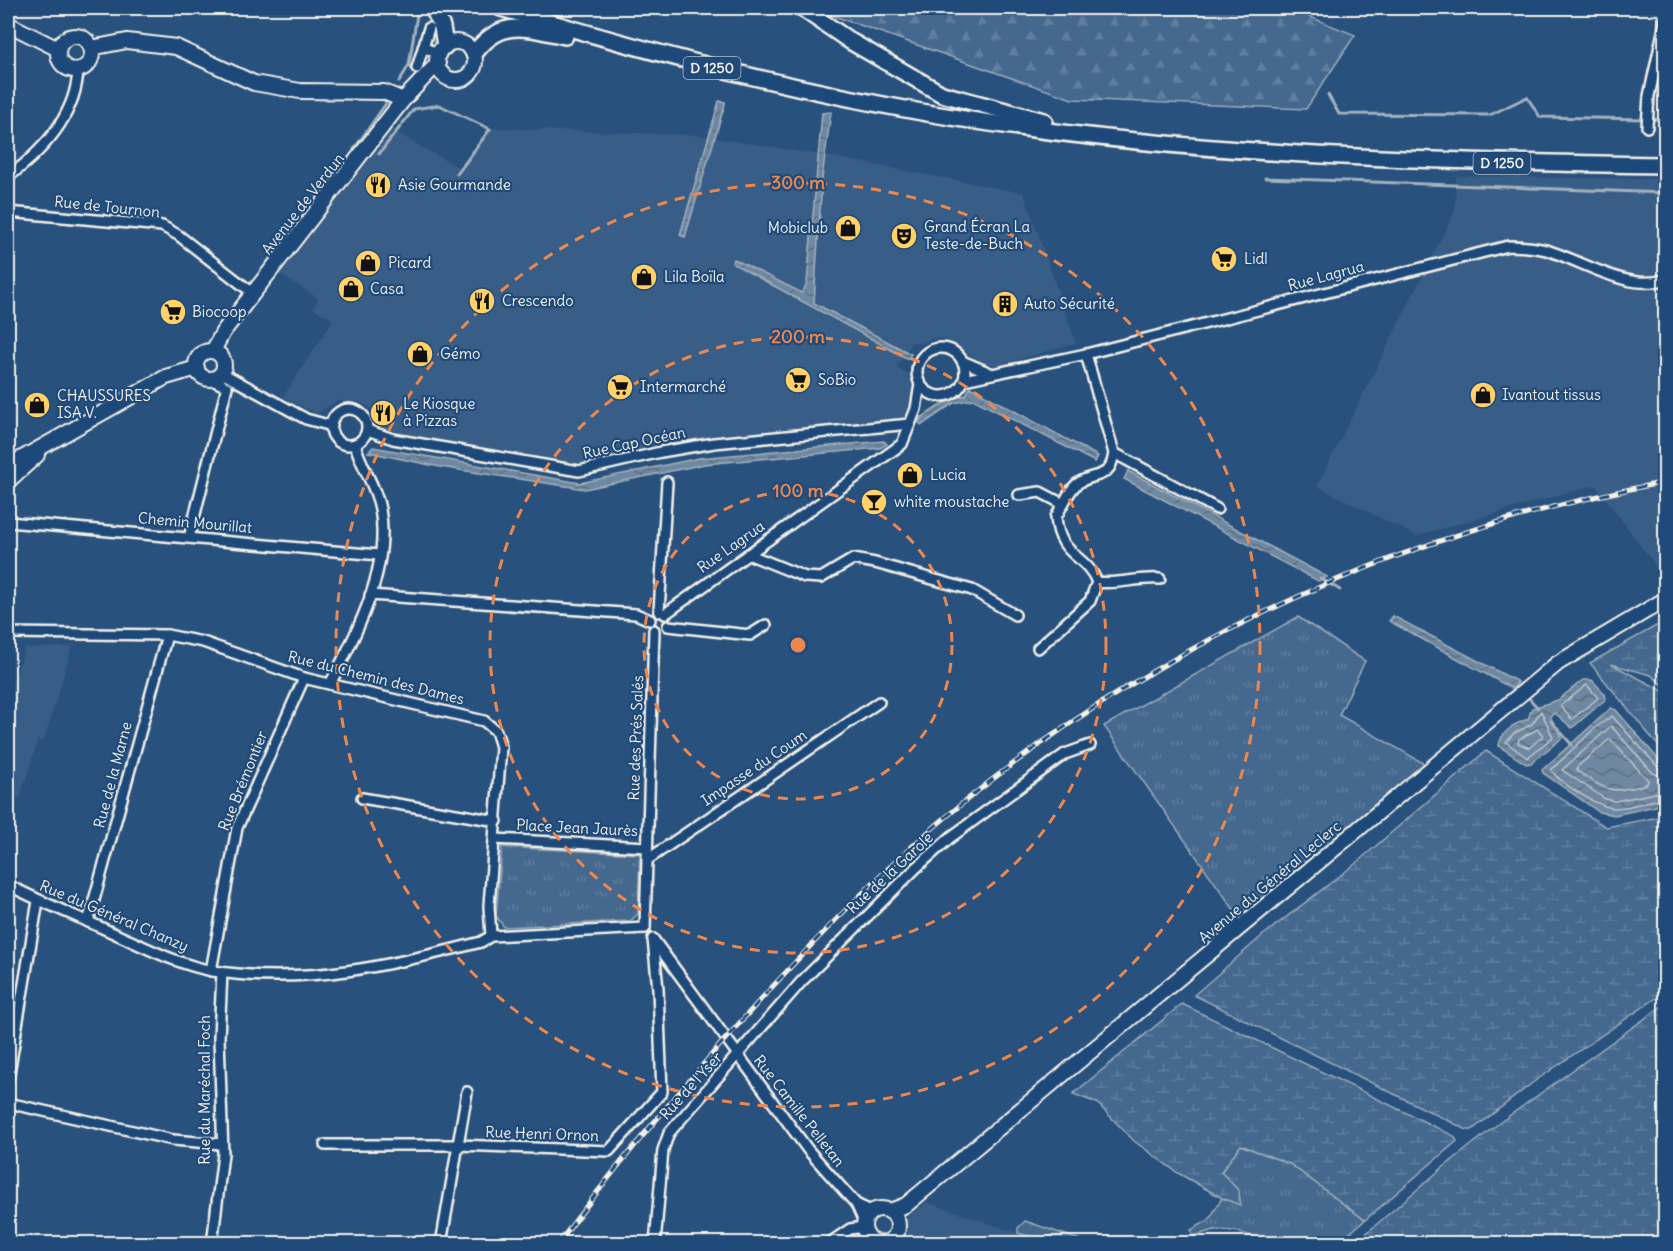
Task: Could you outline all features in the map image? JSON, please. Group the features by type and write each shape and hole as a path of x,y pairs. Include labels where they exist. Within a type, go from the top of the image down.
{"main road":[{"path":"432,8 442,27 441,54"},
{"name":"D 1250","path":"501,8 668,57 804,89 927,113 1056,132 1183,145 1488,162 1665,165"},
{"path":"788,8 815,19"},
{"path":"802,8 815,19 916,81 942,94 1017,115 1183,145"},
{"path":"474,54 482,43 497,32 524,28 668,57"}],"street":[{"path":"1647,127 1649,96 1665,18"},
{"path":"8,24 58,49"},
{"name":"Avenue de Verdun","path":"420,74 429,28"},
{"path":"74,36 85,39 91,48 91,59 84,68 78,70 62,65 58,49 64,40 74,36"},
{"path":"91,48 128,41 176,47 254,83 300,91 384,92 403,100"},
{"path":"420,74 445,76 456,80 470,74 475,65 474,54 462,43 441,54 424,48"},
{"path":"441,54 445,76"},
{"name":"Avenue de Verdun","path":"213,351 223,332 403,100 420,74 441,54"},
{"path":"8,177 28,162 57,130 73,98 78,70"},
{"name":"Rue de Tournon","path":"8,212 162,226 178,235 254,294"},
{"name":"Rue Lagrua","path":"964,380 1086,354 1509,246 1544,249 1636,283 1654,284 1665,279"},
{"path":"962,361 964,380 951,394 935,396 927,393 920,384 916,369 923,355 932,349 949,349 962,361 992,374"},
{"path":"196,368 200,355 213,351 224,359 216,376"},
{"path":"1038,648 1090,601 1097,582 1092,571 1070,553 1063,543 1056,517 1077,484 1107,471 1114,453 1086,354"},
{"path":"196,368 201,375 216,376 306,419 332,426"},
{"path":"8,466 166,377 196,368"},
{"path":"189,538 227,387 216,376"},
{"name":"Rue Lagrua","path":"662,613 902,444 916,410 920,384"},
{"path":"916,410 935,396"},
{"path":"354,409 362,413 367,422 367,430 362,440 356,444 343,444 333,436 332,426 335,415 344,410 354,409"},
{"name":"Rue Cap Océan","path":"367,430 393,439 579,471 714,442 910,424"},
{"path":"8,481 52,441"},
{"path":"330,684 359,629 379,555 382,522 380,506 360,464 356,444"},
{"path":"1114,453 1217,509"},
{"path":"667,482 662,613 669,620 668,626"},
{"path":"1019,495 1040,492 1063,504"},
{"name":"Chemin Mourillat","path":"8,522 379,555"},
{"path":"748,554 805,577 821,578 853,560 875,563 972,590 1015,615"},
{"path":"1097,582 1115,584 1146,578 1160,579"},
{"path":"370,595 636,614 650,620 654,630 661,631 668,626 750,635 766,625"},
{"name":"Avenue du Général Leclerc","path":"890,1211 906,1205 1558,663 1665,599"},
{"path":"650,620 662,613"},
{"name":"Rue des Prés Salés","path":"647,847 654,630"},
{"name":"Rue du Chemin des Dames","path":"8,633 167,635 203,642 304,678 484,721 496,731 501,747 489,906 491,936"},
{"name":"Rue de la Marne","path":"88,922 167,635"},
{"name":"Rue Brémontier","path":"211,971 237,828 304,678"},
{"name":"Impasse du Coum","path":"646,860 879,702"},
{"name":"Rue de la Garole","path":"738,1056 802,981 851,930 951,837 1065,754 1090,745"},
{"path":"362,798 496,821"},
{"name":"Place Jean Jaurès","path":"495,839 647,847 645,928"},
{"name":"Rue du Général Chanzy","path":"8,885 38,901 157,953 211,971 298,978 405,962 481,942 491,936 645,928"},
{"path":"8,1079 38,901"},
{"name":"Rue Camille Pelletan","path":"645,928 808,1150 856,1204 866,1232"},
{"name":"Rue Henri Ornon","path":"458,1145 609,1151 662,1092 658,989 653,939"},
{"name":"Rue du Maréchal Foch","path":"212,1244 222,1144 219,1038 222,972"},
{"name":"Rue de l'Yser","path":"655,1244 665,1141 669,1133 738,1056"},
{"path":"441,1244 467,1092"},
{"path":"8,1103 173,1140 222,1144"},
{"path":"325,1145 458,1145"},
{"name":"Avenue du Général Leclerc","path":"866,1232 884,1243 893,1238 906,1205"},
{"path":"828,1244 850,1229 866,1232 880,1208 890,1211 898,1223"}],"shaded area":[{"path":"388,128 460,168 491,128 697,135 828,156 1024,193 1076,343 996,366 979,361 945,339 932,339 921,344 912,342 897,367 912,376 915,397 906,415 899,421 655,448 581,467 398,436 381,427 375,421 371,409 360,402 337,401 316,414 283,397 333,320 313,308 318,298 277,273"},
{"path":"1456,176 1665,179 1665,578 1595,485 1416,536 1317,486 1455,211"},
{"path":"72,647 44,741 38,740 20,798 8,794 8,697 25,648"},
{"path":"927,1202 1052,1243 900,1244 907,1217"}],"green space":[{"path":"823,8 1288,8 1355,35 1306,109 1072,99 831,15"},
{"path":"1298,617 1365,661 1339,715 1425,764 1239,917 1104,726"},
{"path":"1665,621 1665,687 1651,675 1611,664 1665,692 1665,754 1590,663"},
{"path":"1486,751 1606,827 1665,816 1665,992 1535,1081 1472,1130 1467,1130 1194,995 1262,936 1355,864"},
{"path":"502,847 640,854 638,914 630,921 504,927 496,916"},
{"path":"1182,1004 1454,1136 1457,1141 1365,1220 1290,1164 1241,1145 1221,1172 1239,1191 1240,1205 1222,1198 1178,1173 1134,1141 1097,1103 1073,1094"},
{"path":"1665,1004 1665,1243 1356,1242 1499,1123"},
{"path":"1240,1145 1290,1164 1365,1220 1338,1243 1270,1243 1237,1231 1214,1230 1194,1236 1191,1230 1209,1220 1222,1198 1240,1204 1239,1191 1221,1172"},
{"path":"1025,1221 1089,1243 1052,1243 1018,1233 1018,1228"}],"water":[{"path":"719,101 725,104 685,237 680,235"},
{"path":"831,112 822,178 814,303 911,354 908,359 732,263 734,259 802,293 807,283 822,113"},
{"path":"970,387 1098,456 1095,462 973,399 954,403 922,425 919,423 921,418 950,399 966,395"},
{"path":"884,441 887,444 880,448 705,464 585,489 440,467 368,452 373,447 580,483 699,458"},
{"path":"1128,471 1327,577 1318,581 1124,479"},
{"path":"1393,616 1518,682 1513,689 1389,621"},
{"path":"1583,680 1592,680 1605,694 1606,699 1572,728 1555,713 1550,716 1562,738 1531,763 1526,764 1499,746 1505,732 1528,719 1532,708 1558,700"},
{"path":"1611,708 1616,710 1665,767 1665,804 1615,815 1599,812 1543,773 1542,770"}],"waterway":[{"path":"399,82 409,65 418,8"},
{"path":"1328,95 1339,114 1490,115 1527,97 1540,117 1645,119"},
{"path":"354,149 387,102"},
{"path":"379,154 414,109 439,105 490,129 457,174"},
{"path":"1654,119 1666,121"},
{"path":"1265,178 1666,193"},
{"path":"1320,578 1340,590"},
{"path":"1526,695 1538,708"},
{"path":"1551,721 1572,745"}],"railway":[{"path":"558,1244 617,1167 699,1069 765,994 835,921 908,850 990,781 1076,719 1167,663 1261,614 1359,571 1459,535 1561,505 1666,482"}],"place":[{"name":"Asie Gourmande","path":"378,185"},
{"name":"Mobiclub","path":"848,228"},
{"name":"Grand Écran La Teste-de-Buch","path":"904,236"},
{"name":"Lidl","path":"1224,259"},
{"name":"Picard","path":"368,263"},
{"name":"Lila Boïla","path":"644,277"},
{"name":"Casa","path":"351,289"},
{"name":"Crescendo","path":"482,301"},
{"name":"Auto Sécurité","path":"1005,304"},
{"name":"Biocoop","path":"173,312"},
{"name":"Gémo","path":"420,354"},
{"name":"SoBio","path":"798,380"},
{"name":"Intermarché","path":"620,387"},
{"name":"Ivantout tissus","path":"1483,395"},
{"name":"CHAUSSURES ISA V.","path":"37,405"},
{"name":"Le Kiosque à Pizzas","path":"383,413"},
{"name":"Lucia","path":"910,475"},
{"name":"white moustache","path":"874,502"}]}
